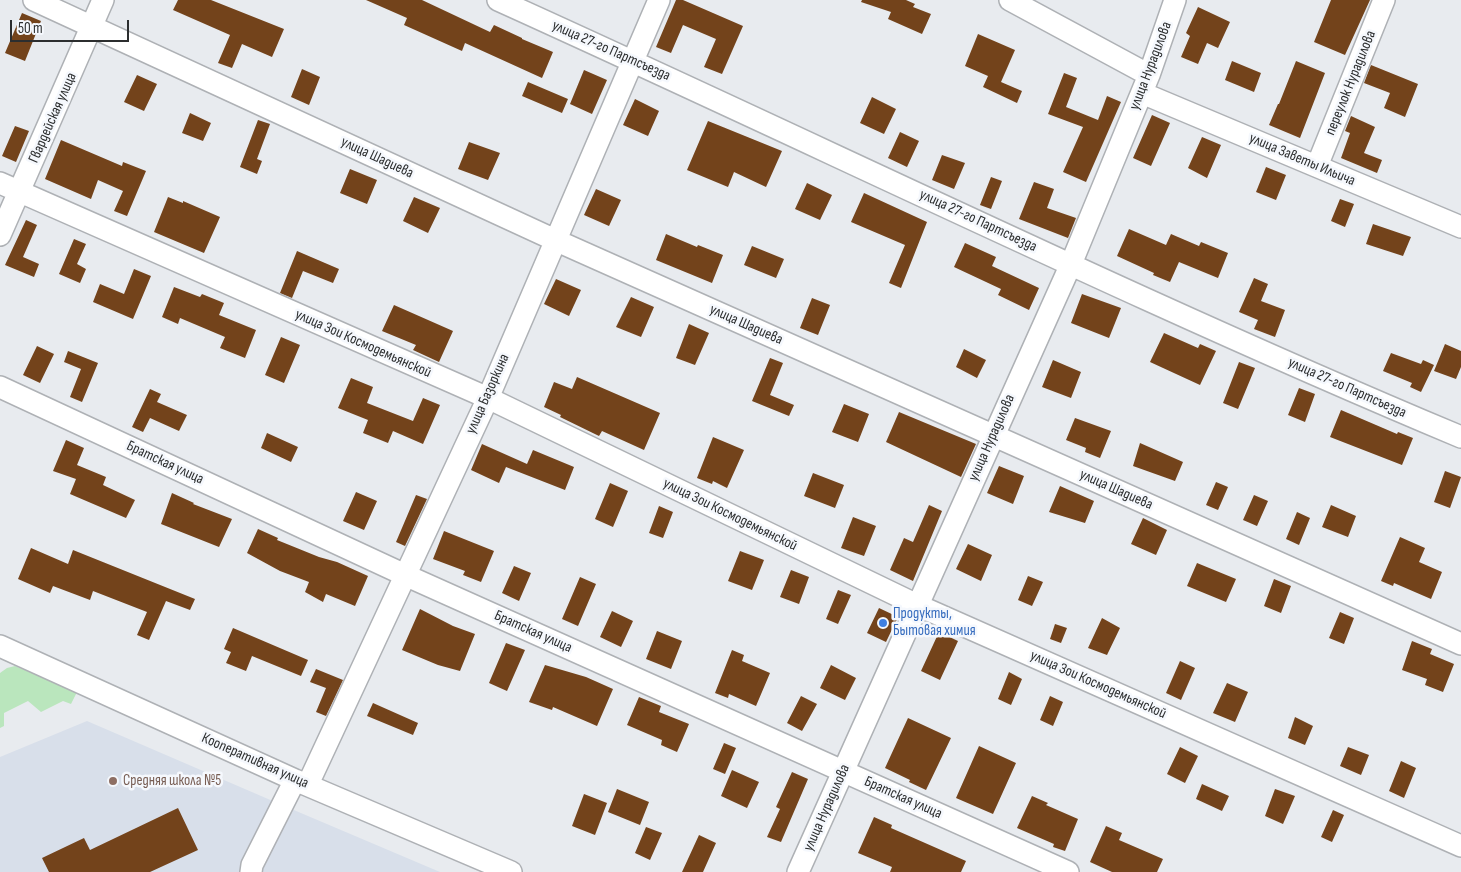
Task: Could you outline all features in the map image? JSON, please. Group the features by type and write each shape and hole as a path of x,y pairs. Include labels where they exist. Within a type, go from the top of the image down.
{"street":[{"name":"улица Шадиева","path":"34,0 555,240 1461,644"},
{"name":"Гвардейская улица","path":"0,235 104,0"},
{"name":"улица 27-го Партсъезда","path":"498,0 1071,264 1355,393 1461,438"},
{"name":"улица Базоркина","path":"251,872 252,865 302,782 406,575 488,398 659,0"},
{"name":"улица Заветы Ильича","path":"1010,0 1146,84 1317,166 1461,227"},
{"name":"улица Нурадилова","path":"798,872 1071,264 1146,84 1175,0"},
{"name":"переулок Нурадилова","path":"1317,166 1384,0"},
{"name":"улица Зои Космодемьянской","path":"0,183 488,398 918,605 1461,846"},
{"name":"Братская улица","path":"0,387 406,575 1068,872"},
{"name":"Кооперативная улица","path":"0,646 302,782 511,872"}],"shaded area":[{"name":"Средняя школа №5","path":"87,721 440,872 0,872 0,757"}],"green space":[{"path":"15,666 77,692 71,704 63,701 41,712 28,701 4,713 4,726 0,728 0,673 7,668"}],"building":[{"path":"178,0 211,0 284,29 272,57 242,44 232,68 218,63 230,35 173,10"},
{"path":"366,0 422,0 490,32 494,25 553,52 542,78 465,43 462,51 404,25 407,18"},
{"path":"676,0 683,0 743,26 722,74 704,67 716,39 683,25 671,53 656,47"},
{"path":"862,0 906,0 915,4 913,7 931,14 922,34 888,19 891,12 861,2"},
{"path":"1331,0 1370,0 1345,55 1314,42"},
{"path":"1198,7 1230,22 1218,48 1207,43 1198,64 1181,57 1190,36 1186,33"},
{"path":"22,13 41,21 25,61 5,53"},
{"path":"978,34 1015,50 1001,82 1022,91 1017,103 983,87 988,76 965,66"},
{"path":"1232,61 1261,73 1254,92 1225,80"},
{"path":"1296,61 1325,73 1300,138 1269,125"},
{"path":"1371,65 1418,84 1405,117 1384,108 1390,93 1364,83"},
{"path":"302,69 320,77 309,105 291,97"},
{"path":"584,70 607,80 592,114 570,104"},
{"path":"1064,73 1077,78 1066,107 1098,120 1107,96 1121,102 1086,182 1063,172 1083,127 1048,114"},
{"path":"137,75 157,84 144,111 124,102"},
{"path":"528,82 568,99 562,113 522,96"},
{"path":"872,97 896,109 884,134 860,123"},
{"path":"635,99 659,111 648,136 623,125"},
{"path":"190,113 211,123 203,141 182,133"},
{"path":"1152,115 1170,123 1151,166 1133,158"},
{"path":"1351,116 1375,127 1364,153 1382,160 1377,173 1341,158 1350,133 1345,131"},
{"path":"258,120 270,124 257,159 262,161 257,174 240,167"},
{"path":"708,121 782,151 766,187 734,172 728,187 687,170"},
{"path":"15,126 29,131 16,162 2,156"},
{"path":"900,132 919,141 907,167 888,158"},
{"path":"1202,137 1221,145 1207,178 1188,168"},
{"path":"61,140 122,166 123,162 146,171 127,216 114,211 123,191 98,180 91,199 45,179"},
{"path":"469,142 500,153 488,180 458,169"},
{"path":"942,155 965,163 954,189 932,180"},
{"path":"1266,167 1286,175 1276,200 1256,192"},
{"path":"350,169 377,180 367,204 340,193"},
{"path":"991,177 1002,181 991,209 980,205"},
{"path":"1034,182 1054,189 1047,208 1076,218 1068,238 1019,219"},
{"path":"807,183 832,195 820,220 795,209"},
{"path":"596,189 621,200 609,226 584,215"},
{"path":"864,193 927,222 901,288 889,283 905,245 851,222"},
{"path":"168,197 183,203 183,201 220,217 204,253 154,232"},
{"path":"414,197 440,208 428,233 403,221"},
{"path":"1340,199 1354,204 1345,227 1331,221"},
{"path":"26,220 37,225 23,257 39,264 34,277 5,265"},
{"path":"1373,224 1411,237 1403,256 1366,244"},
{"path":"1129,229 1166,245 1171,234 1199,246 1201,242 1228,253 1218,278 1179,262 1170,282 1117,256"},
{"path":"666,234 723,255 712,283 656,260"},
{"path":"74,239 86,244 77,264 86,269 80,283 59,274"},
{"path":"965,243 996,257 992,266 1039,288 1029,310 998,295 1001,289 954,267"},
{"path":"752,246 784,259 776,278 744,265"},
{"path":"297,251 339,269 333,283 303,271 292,298 280,293"},
{"path":"134,269 151,276 133,319 93,302 100,284 124,294"},
{"path":"1254,278 1268,284 1261,301 1285,310 1275,337 1254,329 1258,320 1239,312"},
{"path":"556,279 581,290 569,316 544,304"},
{"path":"174,287 200,297 202,294 224,303 219,315 256,330 245,358 220,348 225,337 180,318 178,324 162,317"},
{"path":"1082,294 1121,308 1109,338 1071,323"},
{"path":"631,297 654,307 641,337 616,327"},
{"path":"812,298 830,305 818,335 800,328"},
{"path":"394,305 453,331 439,362 413,350 416,345 382,331"},
{"path":"689,324 709,333 695,365 676,358"},
{"path":"1164,333 1198,348 1200,344 1216,351 1200,385 1150,362"},
{"path":"281,337 300,345 284,383 265,375"},
{"path":"1445,344 1461,351 1461,367 1456,379 1434,371"},
{"path":"37,346 54,354 40,383 23,375"},
{"path":"964,349 986,360 977,378 956,367"},
{"path":"68,351 98,363 82,402 70,397 81,369 64,362"},
{"path":"1391,353 1421,364 1423,360 1434,365 1421,392 1410,387 1412,383 1383,371"},
{"path":"770,358 783,363 770,395 794,405 789,416 752,401"},
{"path":"1053,360 1081,372 1071,398 1042,387"},
{"path":"1239,362 1255,368 1238,409 1223,403"},
{"path":"577,377 660,413 644,450 602,431 599,436 544,407 554,382 572,389"},
{"path":"351,378 373,387 367,403 413,421 423,398 440,405 423,444 393,431 388,443 363,433 368,420 338,408"},
{"path":"1299,388 1315,394 1305,422 1288,415"},
{"path":"150,389 161,394 157,402 187,415 179,431 150,418 143,432 132,427"},
{"path":"844,404 869,414 858,442 832,432"},
{"path":"1341,410 1397,434 1398,432 1413,438 1402,465 1330,437"},
{"path":"899,412 976,444 961,477 886,442"},
{"path":"1075,418 1111,431 1100,458 1085,452 1086,448 1066,440"},
{"path":"267,433 298,447 291,462 261,448"},
{"path":"713,437 744,450 727,488 713,481 712,484 697,478"},
{"path":"66,440 84,448 77,465 106,477 103,485 135,500 126,518 70,494 76,479 53,471"},
{"path":"1140,443 1183,462 1175,481 1133,466"},
{"path":"482,444 527,464 533,450 574,467 565,490 506,467 499,483 471,470"},
{"path":"999,466 1024,476 1013,504 987,493"},
{"path":"1445,471 1461,477 1450,508 1434,502"},
{"path":"813,473 844,485 835,508 804,496"},
{"path":"1216,482 1228,487 1218,510 1206,505"},
{"path":"610,483 628,491 613,527 595,519"},
{"path":"1060,486 1094,501 1085,523 1049,512"},
{"path":"356,492 377,501 364,530 343,521"},
{"path":"172,493 193,504 232,519 219,547 161,524"},
{"path":"416,495 427,499 405,546 396,542"},
{"path":"1254,495 1268,501 1257,526 1243,520"},
{"path":"929,505 942,511 913,581 890,570 904,538 913,542"},
{"path":"1331,505 1356,516 1348,537 1322,527"},
{"path":"659,506 673,512 663,538 649,533"},
{"path":"1297,512 1310,518 1299,545 1286,539"},
{"path":"853,517 876,526 864,556 841,548"},
{"path":"1143,518 1167,530 1156,555 1131,544"},
{"path":"258,529 278,538 277,540 319,557 337,562 368,576 355,606 326,594 323,602 305,592 309,582 280,571 247,553"},
{"path":"444,531 494,551 481,582 463,575 465,571 433,559"},
{"path":"1400,537 1425,548 1419,562 1442,572 1431,599 1394,583 1393,586 1381,581"},
{"path":"968,544 992,555 981,581 956,569"},
{"path":"31,548 68,564 73,550 195,599 190,610 166,601 149,640 137,635 147,612 93,591 90,600 53,586 50,593 18,579"},
{"path":"740,551 764,560 752,590 728,581"},
{"path":"1197,563 1236,579 1226,602 1187,586"},
{"path":"514,566 531,573 519,601 502,593"},
{"path":"791,570 809,577 799,604 780,597"},
{"path":"1028,576 1043,582 1032,606 1018,600"},
{"path":"580,577 596,584 578,626 562,619"},
{"path":"1274,579 1291,586 1281,613 1264,606"},
{"path":"838,590 851,595 838,624 826,619"},
{"path":"879,608 898,617 886,642 867,633"},
{"path":"420,609 453,626 475,634 460,671 438,665 402,650"},
{"path":"612,611 633,621 621,647 600,637"},
{"path":"1340,612 1354,618 1344,644 1329,638"},
{"path":"1102,618 1120,628 1107,655 1088,648"},
{"path":"1055,624 1067,628 1061,643 1050,639"},
{"path":"233,628 308,660 301,676 252,656 246,671 226,663 231,652 224,649"},
{"path":"657,631 682,641 671,669 646,659"},
{"path":"939,632 958,641 940,680 921,671"},
{"path":"1412,641 1432,649 1430,654 1454,664 1443,692 1425,685 1427,679 1402,670"},
{"path":"506,643 525,650 507,691 489,683"},
{"path":"732,650 744,655 742,661 770,673 756,706 729,694 728,698 715,693"},
{"path":"1180,661 1195,668 1181,700 1166,693"},
{"path":"545,665 586,677 613,689 597,726 553,707 552,710 529,702"},
{"path":"831,665 856,678 845,700 820,688"},
{"path":"316,669 343,680 326,716 316,712 326,688 310,682"},
{"path":"1009,672 1022,679 1011,705 998,699"},
{"path":"1227,683 1248,692 1235,722 1213,713"},
{"path":"801,696 817,704 802,731 787,723"},
{"path":"1050,696 1063,702 1053,726 1040,720"},
{"path":"639,697 661,706 659,712 689,724 677,752 661,745 662,740 627,725"},
{"path":"373,703 418,723 413,735 367,716"},
{"path":"1295,717 1313,726 1305,745 1288,738"},
{"path":"908,718 951,738 926,790 885,768"},
{"path":"724,743 736,748 725,774 713,769"},
{"path":"979,746 1016,763 993,814 956,798"},
{"path":"1180,747 1198,756 1185,783 1167,774"},
{"path":"1348,747 1369,755 1361,775 1340,766"},
{"path":"1401,761 1416,768 1404,798 1389,791"},
{"path":"732,770 759,782 747,808 721,796"},
{"path":"792,772 808,779 781,842 767,837 780,809 776,807"},
{"path":"1202,784 1229,796 1222,811 1196,799"},
{"path":"617,789 649,802 640,825 608,812"},
{"path":"1275,789 1295,796 1283,824 1265,816"},
{"path":"584,794 607,803 595,835 572,826"},
{"path":"1032,796 1048,803 1046,805 1078,819 1065,851 1053,847 1054,844 1017,828"},
{"path":"178,808 198,850 150,872 49,872 42,858 84,838 90,850"},
{"path":"1333,810 1344,815 1332,842 1321,837"},
{"path":"874,817 892,825 891,828 966,861 961,872 890,872 892,867 858,853"},
{"path":"1106,826 1122,833 1119,840 1163,859 1157,872 1112,872 1090,862"},
{"path":"646,827 662,833 650,860 635,853"},
{"path":"699,835 716,843 703,872 682,872"}],"place":[{"name":"Продукты, Бытовая химия","path":"883,623"},
{"name":"Средняя школа №5","path":"113,781"}]}
